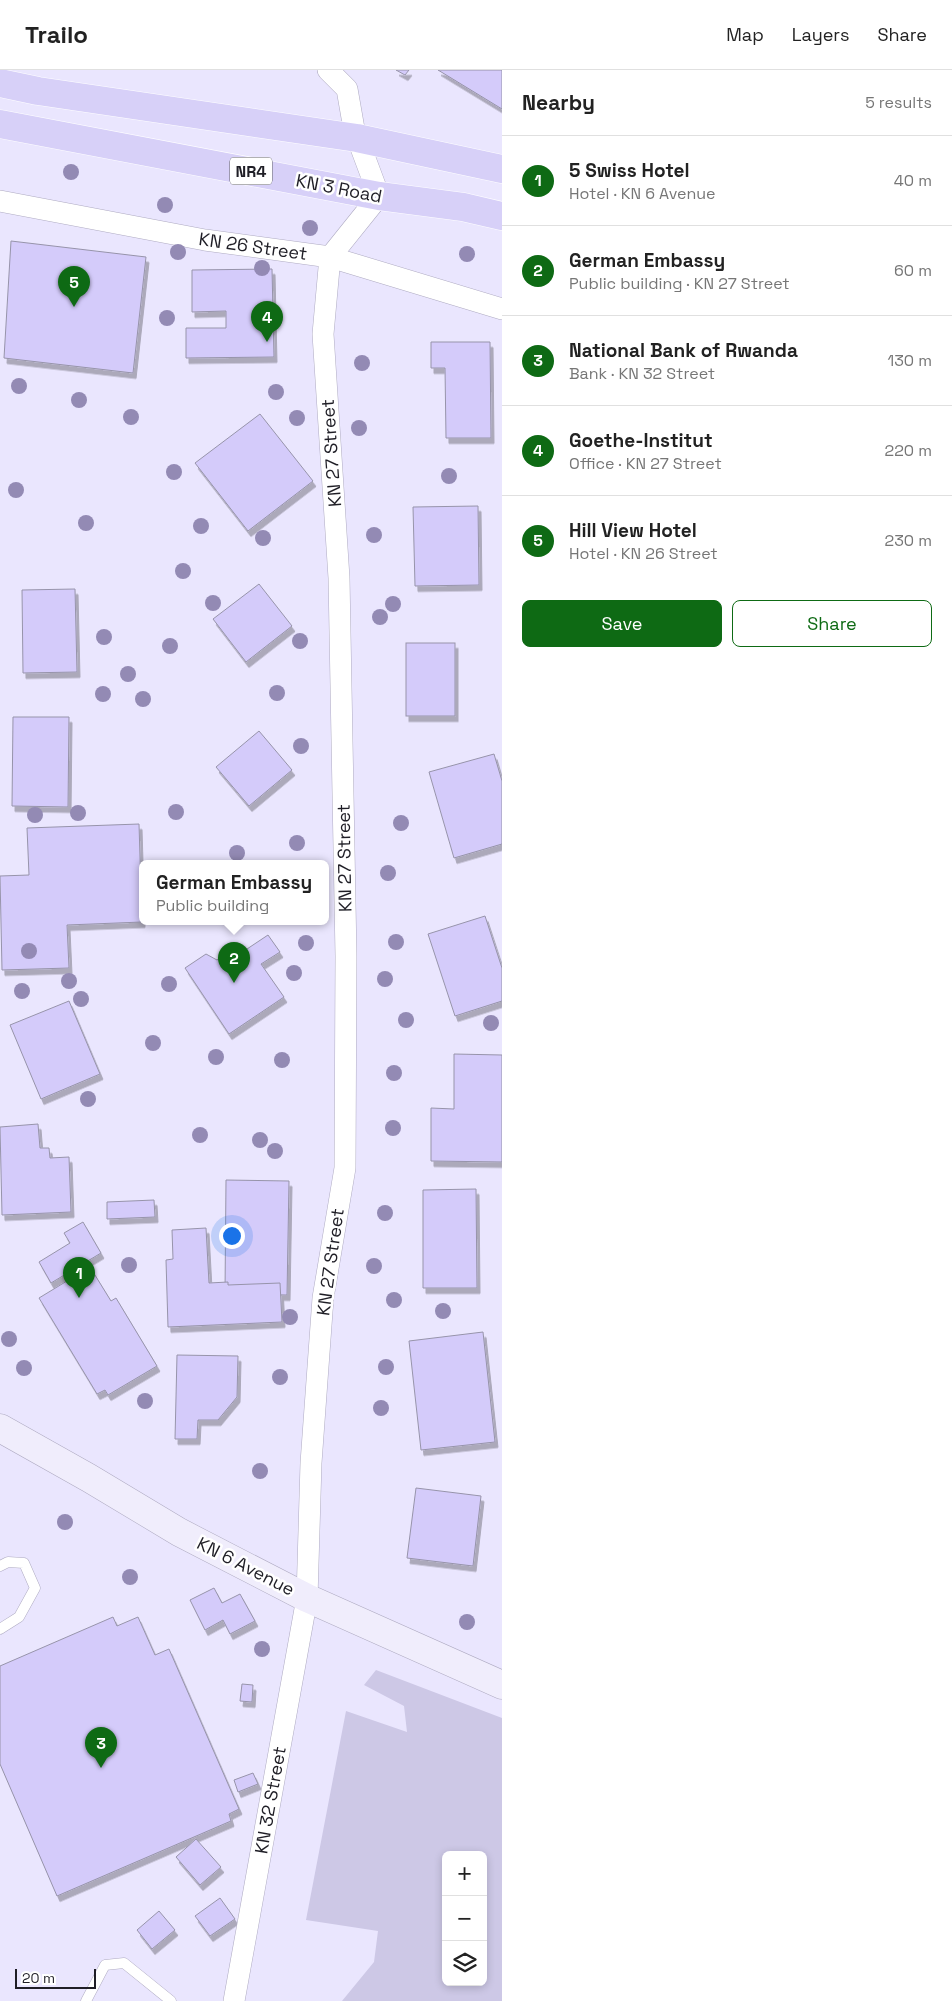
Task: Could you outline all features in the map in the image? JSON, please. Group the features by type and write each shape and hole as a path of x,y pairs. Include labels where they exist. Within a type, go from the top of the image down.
{"highway":[{"path":"0,83 47,92 357,138 502,169"},
{"name":"KN 3 Road","path":"0,124 379,196 463,207 502,216"}],"main road":[{"name":"KN 6 Avenue","path":"0,1428 179,1532 307,1598 502,1685"}],"street":[{"path":"328,70 347,89 357,138 379,196 330,257"},
{"name":"KN 26 Street","path":"0,201 205,240 330,257 502,309"},
{"name":"KN 27 Street","path":"307,1598 312,1464 323,1298 344,1168 346,956 339,578 323,334 330,257"},
{"name":"KN 32 Street","path":"234,2001 307,1598"}],"lane":[{"path":"0,1566 8,1562 24,1562 35,1588 19,1617 0,1629"},
{"path":"86,2001 105,1966 124,1963 168,2000"}],"shaded area":[{"path":"376,1670 502,1718 502,2001 342,2001 374,1962 378,1931 306,1920 346,1711 407,1732 404,1706 364,1685"}],"building":[{"path":"396,70 409,70 405,75"},
{"path":"438,70 502,70 502,109"},
{"path":"11,241 146,257 133,373 4,358"},
{"path":"272,269 274,357 186,358 186,328 226,328 226,311 192,312 192,270"},
{"path":"431,342 490,342 491,438 446,438 445,368 431,368"},
{"path":"260,414 313,481 248,531 195,463"},
{"path":"478,506 479,585 415,586 413,507"},
{"path":"259,584 292,626 246,662 213,619"},
{"path":"75,589 77,672 23,673 22,590"},
{"path":"406,643 455,643 455,716 406,716"},
{"path":"13,717 69,717 68,807 12,806"},
{"path":"259,731 292,770 249,806 216,767"},
{"path":"494,754 502,781 502,844 454,858 429,772"},
{"path":"139,824 139,922 67,925 69,968 2,970 0,876 29,875 27,828"},
{"path":"485,916 502,968 502,1001 455,1016 428,934"},
{"path":"268,935 280,952 261,964 284,997 229,1034 185,968 206,954 217,960 237,947 241,953"},
{"path":"69,1001 100,1074 41,1099 10,1025"},
{"path":"454,1054 502,1055 502,1162 431,1161 431,1108 454,1109"},
{"path":"38,1124 40,1148 49,1148 50,1158 69,1157 71,1212 2,1215 0,1127"},
{"path":"226,1180 289,1181 287,1295 225,1294"},
{"path":"476,1189 477,1288 423,1288 423,1190"},
{"path":"154,1200 155,1217 107,1219 107,1202"},
{"path":"83,1222 101,1253 51,1283 39,1262 70,1243 64,1233"},
{"path":"206,1228 209,1283 228,1282 228,1285 280,1283 282,1322 168,1327 166,1260 173,1259 172,1230"},
{"path":"90,1267 111,1301 116,1298 157,1366 108,1395 105,1390 97,1394 39,1298"},
{"path":"483,1332 495,1442 421,1450 409,1341"},
{"path":"177,1355 238,1356 237,1397 218,1420 198,1420 197,1439 175,1439"},
{"path":"416,1488 481,1496 473,1566 407,1558"},
{"path":"214,1588 222,1603 240,1594 255,1621 230,1634 223,1620 205,1630 190,1600"},
{"path":"113,1617 117,1626 138,1617 155,1655 169,1649 239,1809 229,1814 231,1821 57,1896 0,1764 0,1666"},
{"path":"242,1684 253,1685 252,1702 240,1701"},
{"path":"253,1773 258,1784 238,1792 234,1780"},
{"path":"196,1839 221,1867 200,1885 176,1857"},
{"path":"220,1898 235,1919 210,1936 195,1916"},
{"path":"159,1911 175,1930 152,1949 137,1930"}],"place":[{"name":"Hill View Hotel","path":"74,307"},
{"name":"Goethe-Institut","path":"267,342"},
{"name":"German Embassy","path":"234,983"},
{"name":"5 Swiss Hotel","path":"79,1298"},
{"name":"National Bank of Rwanda","path":"101,1768"}]}
